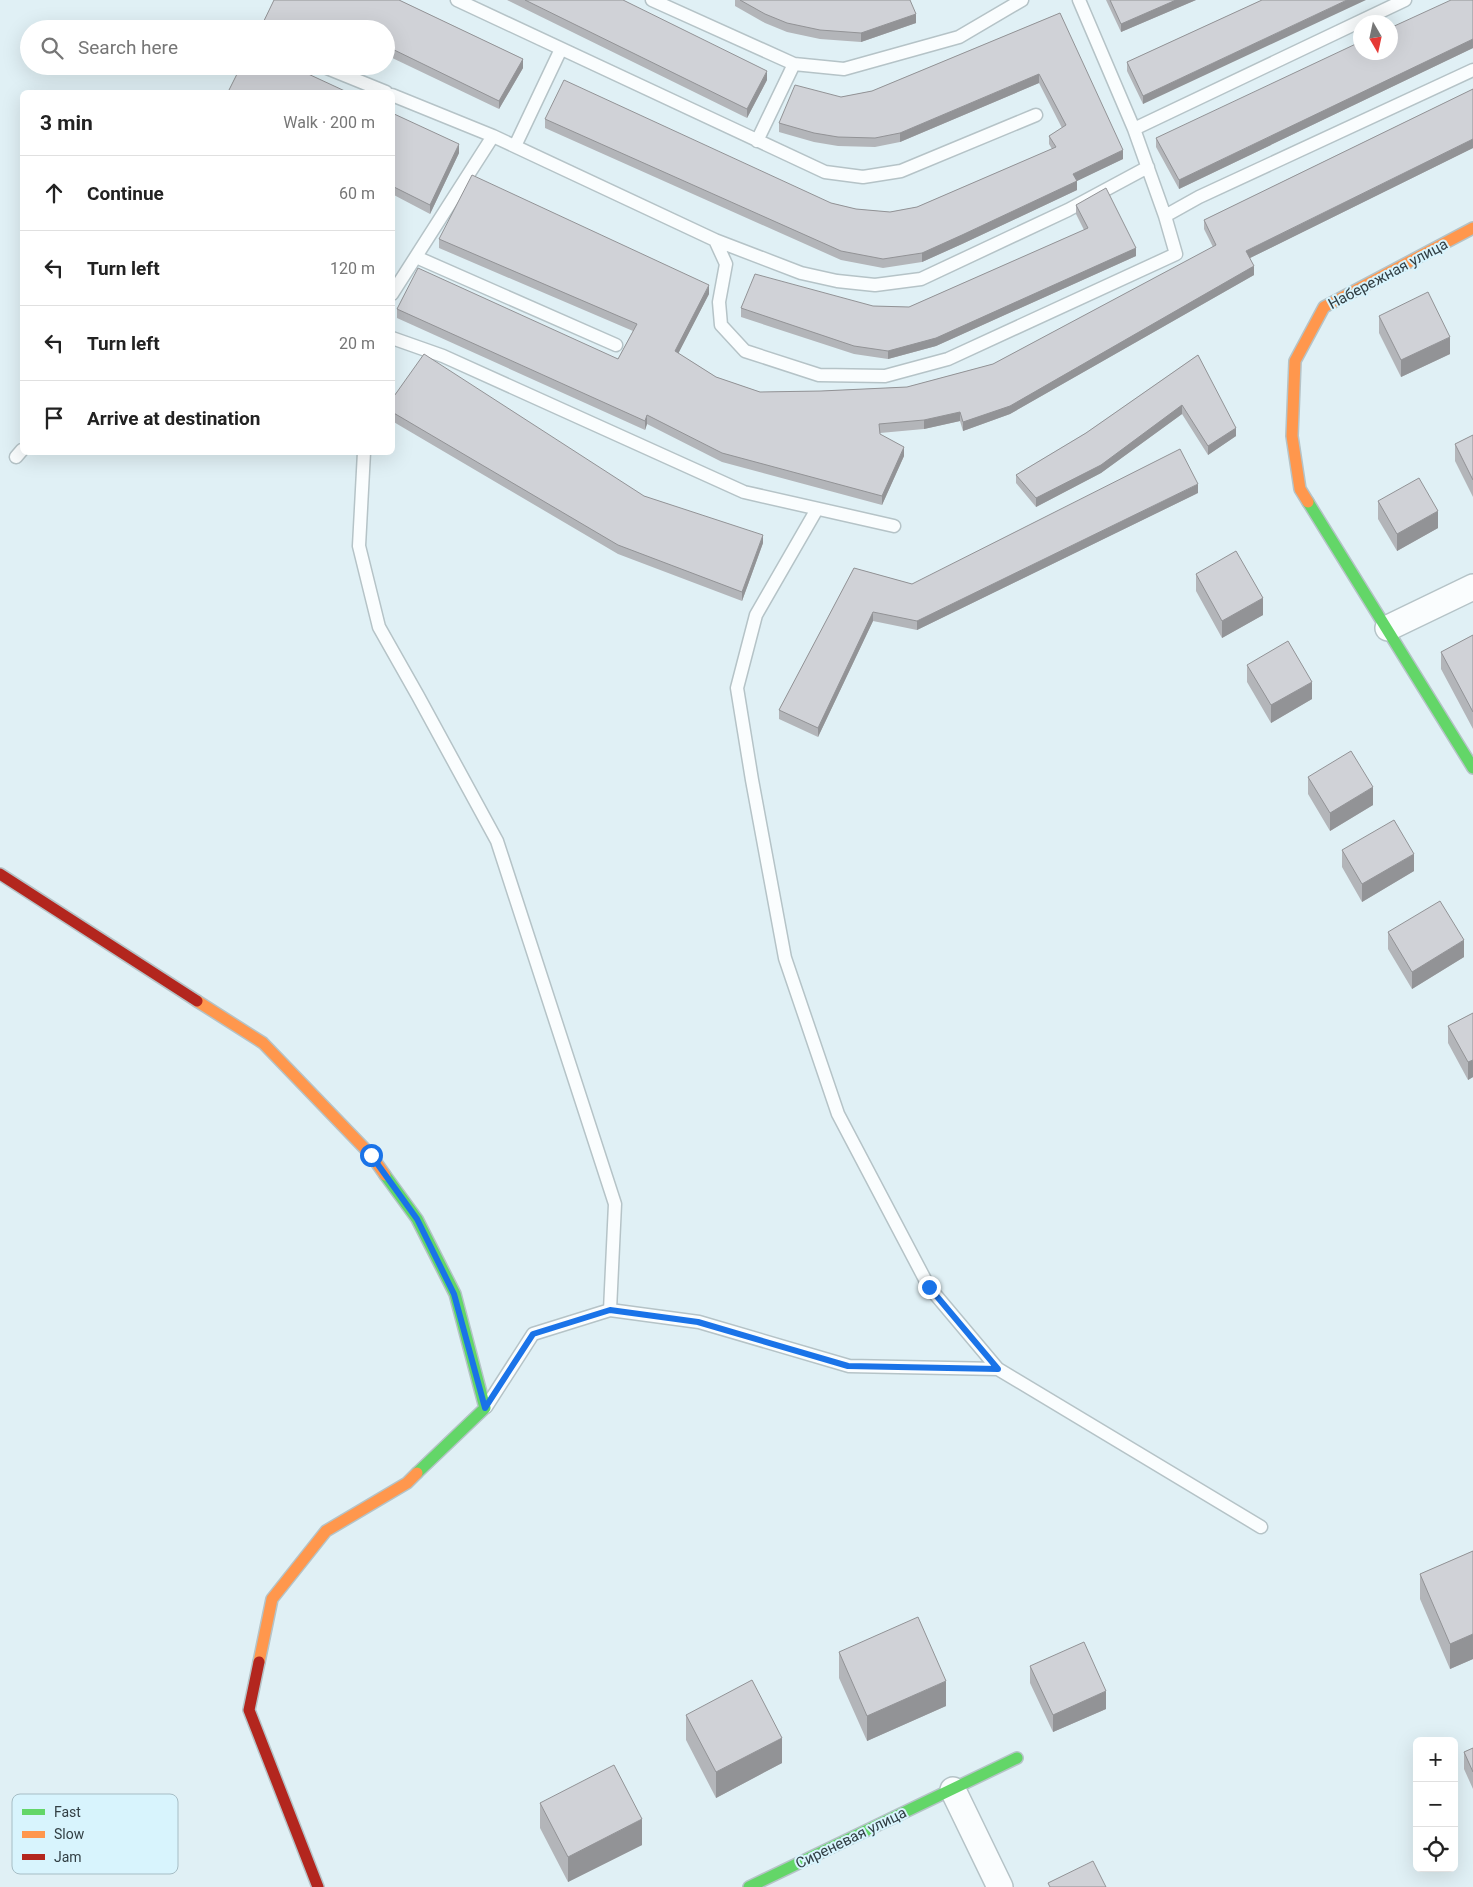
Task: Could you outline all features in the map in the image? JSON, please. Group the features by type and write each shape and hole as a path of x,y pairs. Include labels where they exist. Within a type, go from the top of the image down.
{"street":[{"name":"Набережная улица","path":"1473,228 1324,307 1296,362 1292,436 1300,489 1388,628 1473,768"},
{"path":"1388,628 1473,586"},
{"path":"0,874 264,1042 371,1155 417,1219 454,1294 485,1408 407,1483 326,1531 272,1599 249,1710 318,1887"},
{"name":"Сиреневая улица","path":"749,1887 1017,1758"},
{"path":"953,1790 1000,1887"}],"lane":[{"path":"457,0 825,172 863,177 901,171 1036,115"},
{"path":"652,0 794,64 844,68 959,36 1022,0"},
{"path":"714,240 726,264 719,302 721,325 745,351 819,375 885,376 948,359 1176,254 1165,216 1134,129 1078,0"},
{"path":"1134,129 1404,0"},
{"path":"515,146 561,49"},
{"path":"758,140 794,64"},
{"path":"1165,216 1199,197 1473,70"},
{"path":"344,75 381,90"},
{"path":"395,96 493,136 714,240 801,273 838,282 875,285 921,279 1068,210 1148,167"},
{"path":"395,289 493,136"},
{"path":"416,257 616,345"},
{"path":"395,339 443,356 744,492 894,526"},
{"path":"364,455 359,546 379,627 498,841 615,1204 610,1310"},
{"path":"817,509 756,615 737,688 785,958 838,1114 929,1287 998,1369 1261,1526"},
{"path":"485,1408 533,1334 610,1310 698,1322 848,1366 998,1369"}],"building":[{"path":"274,0 399,0 523,59 499,101 395,50 395,20 264,20"},
{"path":"525,0 623,0 767,71 747,109"},
{"path":"740,0 910,0 916,14 861,33 820,30 787,23 765,14"},
{"path":"1110,0 1176,0 1121,24"},
{"path":"1262,0 1347,0 1143,96 1127,62"},
{"path":"1451,0 1473,0 1473,39 1179,180 1156,138 1353,45 1353,60 1398,60 1398,24"},
{"path":"1060,13 1123,150 1073,174 1077,181 922,253 883,259 841,251 545,119 564,80 831,203 856,209 890,212 917,207 1056,147 1049,136 1066,125 1039,74 900,133 875,138 838,137 814,133 779,123 795,85 841,97 872,91"},
{"path":"236,75 310,75 343,90 229,90"},
{"path":"1473,89 1473,139 1246,251 1254,266 1010,406 963,422 960,412 924,420 879,424 880,434 904,447 882,496 722,453 647,415 645,421 397,309 418,268 618,359 637,324 439,239 472,175 709,285 675,351 716,377 760,392 907,387 993,364 1216,245 1204,220"},
{"path":"395,114 459,144 430,205 395,188"},
{"path":"1106,188 1136,248 936,338 888,351 854,346 741,308 755,274 873,306 909,307 1088,228 1076,205"},
{"path":"1428,292 1450,337 1401,360 1379,316"},
{"path":"424,354 644,496 763,535 742,592 618,545 395,414 395,395"},
{"path":"1198,355 1236,428 1208,446 1182,405 1101,465 1036,498 1016,475 1086,433"},
{"path":"1473,435 1473,480 1455,444"},
{"path":"1180,449 1198,484 917,621 873,612 818,728 779,710 854,568 912,584"},
{"path":"1419,478 1438,511 1397,534 1378,501"},
{"path":"1236,551 1263,598 1222,621 1196,574"},
{"path":"1473,635 1473,712 1441,652"},
{"path":"1288,641 1312,682 1271,705 1247,665"},
{"path":"1351,751 1373,787 1330,813 1308,777"},
{"path":"1394,820 1414,854 1362,884 1342,850"},
{"path":"1440,901 1464,940 1412,972 1388,932"},
{"path":"1473,1013 1473,1060 1468,1062 1448,1026"},
{"path":"1473,1551 1473,1634 1450,1644 1420,1574"},
{"path":"918,1617 946,1681 867,1716 839,1652"},
{"path":"1084,1642 1106,1691 1053,1715 1030,1666"},
{"path":"752,1680 782,1738 716,1772 686,1715"},
{"path":"1473,1748 1473,1772 1464,1752"},
{"path":"614,1765 642,1819 568,1857 540,1803"},
{"path":"1093,1861 1106,1887 1050,1887 1048,1883"}],"traffic: fast":[{"path":"1308,502 1473,768"},
{"path":"385,1175 417,1219 455,1294 485,1408 417,1473"},
{"path":"749,1887 1017,1758"}],"traffic: slow":[{"path":"1308,502 1300,489 1292,436 1295,361 1324,307 1473,228"},
{"path":"197,1001 263,1043 371,1155 385,1175"},
{"path":"259,1662 272,1599 326,1531 407,1483 417,1473"}],"traffic: jam":[{"path":"0,874 197,1001"},
{"path":"259,1662 249,1710 318,1887"}],"route":[{"path":"371,1155 417,1219 454,1294 485,1408 533,1334 610,1310 698,1322 848,1366 998,1369 929,1287"}]}
